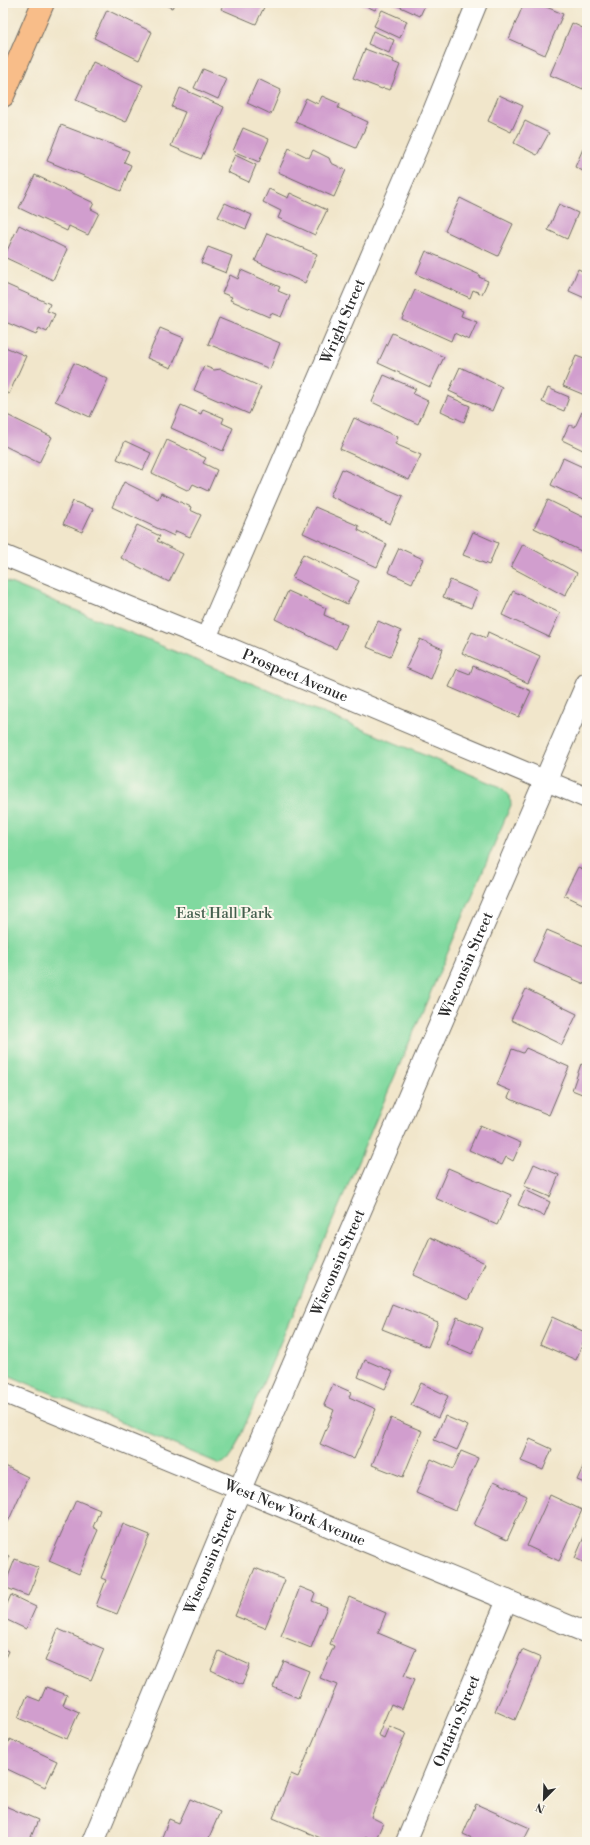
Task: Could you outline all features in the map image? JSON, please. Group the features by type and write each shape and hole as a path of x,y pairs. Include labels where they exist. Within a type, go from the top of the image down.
{"main road":[{"path":"3,96 43,3"}],"street":[{"name":"Wright Street","path":"206,638 429,121 477,3"},
{"name":"Prospect Avenue","path":"3,555 206,638 587,798"},
{"name":"Wisconsin Street","path":"93,1842 240,1489 587,684"},
{"name":"West New York Avenue","path":"3,1392 587,1633"},
{"name":"Ontario Street","path":"406,1842 507,1600"}],"green space":[{"name":"East Hall Park","path":"3,580 501,787 510,796 511,805 234,1451 227,1461 220,1464 3,1373"}],"building":[{"path":"161,3 175,3 172,8"},
{"path":"224,3 266,3 256,24 221,9"},
{"path":"359,3 379,3 375,10"},
{"path":"392,3 426,3 420,16"},
{"path":"524,3 537,3 563,14 545,55 509,39"},
{"path":"107,10 152,32 139,60 94,38"},
{"path":"382,10 407,21 400,38 374,26"},
{"path":"572,23 587,30 587,81 583,89 550,75"},
{"path":"373,31 394,40 389,53 368,44"},
{"path":"365,49 394,60 393,62 400,65 390,90 382,89 353,78"},
{"path":"93,62 143,85 126,122 76,100"},
{"path":"203,69 227,79 218,99 194,88"},
{"path":"258,79 281,90 271,114 247,103"},
{"path":"180,88 224,107 201,159 171,146 185,112 172,107"},
{"path":"499,95 523,106 511,132 488,121"},
{"path":"322,96 340,104 338,108 368,122 356,148 295,122 306,98 318,104"},
{"path":"525,121 549,133 537,155 514,143"},
{"path":"61,125 129,151 124,162 131,165 121,191 47,161"},
{"path":"243,128 269,139 259,162 233,151"},
{"path":"586,142 587,143 587,173 575,167"},
{"path":"289,148 309,158 313,150 329,158 331,163 346,170 334,197 278,172"},
{"path":"235,155 256,165 249,182 227,172"},
{"path":"35,175 94,203 91,209 99,213 88,235 69,226 67,231 19,208"},
{"path":"269,189 288,198 290,193 327,210 315,235 278,218 281,211 263,202"},
{"path":"460,198 513,224 498,256 445,231"},
{"path":"225,203 252,215 246,229 218,217"},
{"path":"559,204 578,213 567,239 548,230"},
{"path":"19,225 67,249 53,280 4,257"},
{"path":"267,233 317,254 305,283 255,261"},
{"path":"208,247 232,256 226,273 201,263"},
{"path":"426,251 480,275 479,277 488,281 482,294 473,290 470,298 416,274"},
{"path":"578,269 587,273 587,299 569,291"},
{"path":"241,270 280,287 278,291 290,296 281,317 271,313 269,317 230,300 232,297 222,293 230,275 238,279"},
{"path":"3,283 50,304 47,311 55,314 47,332 39,328 36,335 3,321"},
{"path":"415,290 463,311 461,316 477,322 469,340 454,333 451,341 402,319"},
{"path":"219,318 280,343 270,369 208,344"},
{"path":"160,328 184,338 171,368 147,358"},
{"path":"392,333 444,357 430,387 378,363"},
{"path":"3,346 26,356 9,394 3,391"},
{"path":"576,356 587,360 587,396 563,386"},
{"path":"74,363 108,379 90,417 55,401"},
{"path":"204,366 214,370 221,369 261,387 249,414 194,390"},
{"path":"460,367 502,387 492,411 449,391"},
{"path":"384,375 416,389 413,394 428,401 418,424 372,402"},
{"path":"548,388 569,397 564,411 542,402"},
{"path":"448,396 470,406 464,422 441,411"},
{"path":"181,405 201,414 203,409 224,418 222,423 233,428 223,451 171,428"},
{"path":"582,412 587,415 587,452 562,440 569,425 575,427"},
{"path":"3,413 52,437 39,463 3,445"},
{"path":"354,418 398,437 395,444 421,455 409,480 340,449"},
{"path":"167,440 206,458 203,463 217,470 208,491 193,484 189,491 152,473"},
{"path":"125,441 151,453 143,470 117,459"},
{"path":"563,458 587,469 587,502 551,485"},
{"path":"342,469 403,496 390,524 330,496"},
{"path":"124,482 158,499 161,493 191,507 190,510 201,515 190,537 176,531 174,536 112,507"},
{"path":"548,500 587,519 587,554 534,528"},
{"path":"73,501 93,509 82,532 63,524"},
{"path":"315,507 359,526 358,530 387,544 377,567 303,533"},
{"path":"137,525 160,536 157,541 183,554 169,582 121,558"},
{"path":"473,532 498,543 489,565 463,555"},
{"path":"523,544 577,573 565,596 511,567"},
{"path":"399,548 423,559 412,583 388,572"},
{"path":"303,554 359,581 347,604 292,578"},
{"path":"450,580 478,592 471,608 443,597"},
{"path":"288,591 326,608 324,615 347,625 336,649 275,619"},
{"path":"513,591 560,613 549,637 502,615"},
{"path":"378,621 401,631 390,657 367,647"},
{"path":"472,632 486,638 488,632 540,656 528,683 462,653"},
{"path":"420,639 443,649 431,679 406,668"},
{"path":"473,666 531,691 519,717 449,687 457,669 470,674"},
{"path":"578,867 587,871 587,906 564,895"},
{"path":"547,930 587,947 587,985 533,962"},
{"path":"526,989 577,1014 562,1045 511,1020"},
{"path":"526,1048 569,1067 549,1115 508,1098 511,1091 497,1085 512,1049 523,1053"},
{"path":"581,1064 587,1067 587,1096 572,1090"},
{"path":"480,1125 521,1143 513,1161 506,1157 502,1165 469,1150"},
{"path":"534,1164 559,1175 550,1197 524,1186"},
{"path":"448,1168 511,1195 497,1225 435,1198"},
{"path":"525,1190 550,1202 544,1216 518,1205"},
{"path":"430,1237 485,1263 468,1300 413,1275"},
{"path":"392,1304 438,1322 428,1347 382,1329"},
{"path":"457,1317 483,1328 472,1354 446,1343"},
{"path":"552,1317 587,1333 576,1360 540,1344"},
{"path":"365,1360 393,1372 385,1389 358,1377"},
{"path":"421,1383 448,1396 438,1418 411,1405"},
{"path":"333,1384 351,1392 349,1397 376,1409 354,1459 320,1444 334,1410 324,1405"},
{"path":"445,1416 468,1426 457,1450 434,1440"},
{"path":"391,1418 422,1431 403,1477 372,1465"},
{"path":"530,1439 552,1449 543,1470 521,1461"},
{"path":"461,1451 478,1458 455,1510 416,1493 431,1459 453,1469"},
{"path":"587,1458 587,1484 577,1480"},
{"path":"3,1465 28,1477 8,1522 3,1520"},
{"path":"494,1481 527,1496 507,1540 474,1525"},
{"path":"550,1495 582,1510 559,1561 527,1546"},
{"path":"76,1500 100,1510 93,1527 98,1530 79,1574 49,1561"},
{"path":"123,1524 150,1535 117,1614 96,1606 106,1580 101,1578"},
{"path":"587,1530 587,1564 575,1558"},
{"path":"3,1553 9,1556 3,1570"},
{"path":"15,1559 39,1568 28,1596 4,1587"},
{"path":"255,1568 285,1580 265,1628 235,1616"},
{"path":"300,1587 315,1593 312,1601 327,1607 311,1648 281,1636"},
{"path":"11,1595 36,1607 26,1629 3,1618 3,1613"},
{"path":"349,1597 386,1613 378,1633 416,1649 404,1676 414,1680 402,1709 391,1704 378,1735 384,1738 389,1726 406,1733 371,1817 383,1823 375,1841 366,1837 363,1842 330,1842 273,1818 291,1774 298,1777 337,1685 320,1678 334,1646 330,1644"},
{"path":"58,1629 104,1649 91,1680 45,1661"},
{"path":"3,1649 8,1651 3,1662"},
{"path":"522,1650 541,1658 515,1720 495,1711"},
{"path":"219,1651 250,1665 242,1685 211,1670"},
{"path":"284,1661 309,1671 298,1698 273,1687"},
{"path":"46,1687 67,1695 63,1705 79,1712 67,1739 18,1718 27,1696 40,1701"},
{"path":"10,1739 57,1761 45,1787 3,1767 3,1753"},
{"path":"190,1799 220,1812 207,1842 202,1839 201,1842 160,1842 169,1819 179,1823"},
{"path":"476,1804 530,1828 523,1842 481,1842 463,1834"},
{"path":"3,1805 38,1820 29,1842 11,1842 3,1839"}]}
